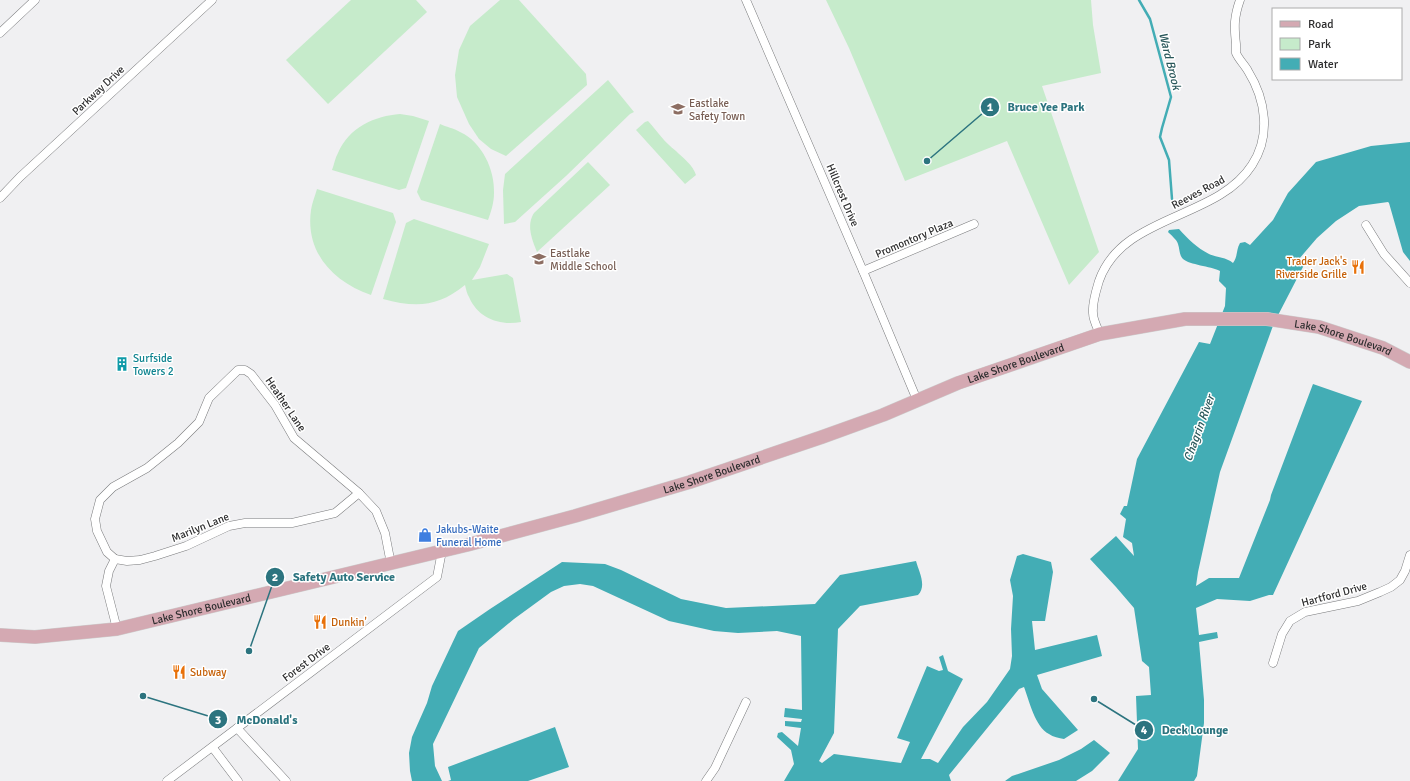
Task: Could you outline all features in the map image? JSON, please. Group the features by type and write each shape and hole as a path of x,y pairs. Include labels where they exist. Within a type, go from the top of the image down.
{"main road":[{"name":"Lake Shore Boulevard","path":"0,635 35,637 117,629 391,564 589,512 690,482 883,415 958,383 1100,334 1185,319 1267,318 1319,327 1383,348 1410,362"}],"street":[{"path":"0,33 35,0"},
{"name":"Parkway Drive","path":"0,198 20,177 212,0"},
{"name":"Hillcrest Drive","path":"746,0 917,400"},
{"name":"Reeves Road","path":"1100,334 1093,314 1096,291 1102,271 1111,259 1122,246 1151,228 1213,199 1236,184 1252,165 1263,140 1265,115 1259,92 1249,71 1236,53 1234,24 1240,0"},
{"name":"Promontory Plaza","path":"863,271 974,224"},
{"path":"1366,225 1384,254 1410,283"},
{"name":"Heather Lane","path":"115,559 107,552 97,531 95,520 100,500 113,487 147,468 178,443 199,422 209,398 238,370 245,370 251,374 275,405 294,438 359,493 376,511 384,533 391,564"},
{"name":"Marilyn Lane","path":"115,559 127,561 140,560 154,556 186,546 229,526 246,523 292,523 335,513 359,493"},
{"name":"Forest Drive","path":"167,781 213,748 237,728 437,577 442,551"},
{"name":"Hartford Drive","path":"1273,663 1282,634 1290,621 1305,612 1358,601 1390,587 1400,580 1405,571 1410,555"},
{"path":"115,559 109,572 106,586 117,629"},
{"path":"706,781 715,768 746,702"},
{"path":"237,728 286,781"},
{"path":"213,748 238,781"}],"green space":[{"path":"351,0 416,0 427,12 328,104 286,60"},
{"path":"500,0 519,0 586,74 587,85 506,156 491,149 479,139 469,124 457,97 455,75 459,50 470,26"},
{"path":"826,0 1091,0 1093,25 1101,73 1042,86 1099,252 1069,285 1007,141 905,181 849,48"},
{"path":"608,80 634,112 630,114 566,176 515,222 504,224 503,190 505,174"},
{"path":"400,114 429,121 406,188 399,190 332,170 336,157 343,144 356,130 372,120"},
{"path":"648,121 665,141 693,168 696,175 685,184 636,130"},
{"path":"440,124 455,129 468,137 481,150 486,158 494,184 493,200 488,220 421,200 417,192"},
{"path":"588,162 610,185 537,252 530,227 530,222 534,213"},
{"path":"317,189 393,213 396,222 371,295 345,282 324,263 317,252 312,239 310,225 311,207"},
{"path":"414,219 489,244 480,267 472,280 507,274 513,278 521,322 505,323 490,319 473,304 465,285 445,298 426,304 406,304 383,299 406,223"}],"water":[{"name":"Chagrin River","path":"1410,142 1410,261 1403,252 1388,202 1359,206 1336,221 1317,238 1299,259 1304,265 1274,323 1220,472 1196,586 1209,578 1239,578 1313,384 1362,401 1273,595 1250,601 1217,599 1196,608 1199,635 1217,632 1218,638 1199,642 1204,700 1204,723 1197,776 1194,781 1118,781 1138,749 1136,696 1151,695 1149,667 1142,661 1134,608 1090,559 1116,536 1134,556 1132,543 1123,537 1126,519 1120,514 1124,506 1127,506 1137,459 1199,342 1210,344 1225,306 1226,288 1219,281 1220,271 1190,263 1183,259 1177,242 1168,232 1169,230 1179,229 1193,243 1205,252 1233,263 1240,243 1245,242 1250,245 1273,220 1288,193 1316,162 1371,146"},
{"path":"1023,554 1051,562 1053,572 1045,621 1032,621 1035,650 1097,635 1102,656 1037,675 1042,689 1078,730 1064,739 1054,737 1044,731 1030,706 1024,687 1019,689 949,775 951,781 784,781 794,764 791,750 777,737 778,733 782,732 798,746 801,728 785,726 785,721 801,722 802,719 784,717 785,708 802,710 801,636 777,631 738,633 714,631 669,621 593,586 580,584 564,586 551,592 514,619 479,648 433,744 435,766 442,781 412,781 409,753 412,737 427,703 432,686 458,631 562,562 605,564 621,570 681,599 726,608 815,604 840,575 916,561 922,583 921,591 918,595 860,606 838,629 834,733 819,761 822,763 834,754 901,763 910,742 897,738 927,666 939,671 943,670 939,657 943,655 948,671 963,679 921,759 930,759 938,763 963,727 987,702 1010,669 1012,656 1011,629 1013,596 1010,580 1017,556"},
{"path":"555,727 569,767 528,781 448,781 451,780 448,767"},
{"path":"1094,740 1110,753 1092,771 1076,781 1005,781 1012,776 1059,760 1081,749"}],"waterway":[{"name":"Ward Brook","path":"1139,0 1150,19 1171,97 1160,137 1169,160 1172,199"}],"place":[{"name":"Eastlake Safety Town","path":"678,109"},
{"name":"Bruce Yee Park","path":"927,161"},
{"name":"Eastlake Middle School","path":"539,259"},
{"name":"Trader Jack's Riverside Grille","path":"1358,267"},
{"name":"Surfside Towers 2","path":"122,364"},
{"name":"Jakubs-Waite Funeral Home","path":"425,535"},
{"name":"Dunkin'","path":"320,622"},
{"name":"Safety Auto Service","path":"249,651"},
{"name":"Subway","path":"179,672"},
{"name":"McDonald's","path":"143,696"},
{"name":"Deck Lounge","path":"1094,699"}]}
